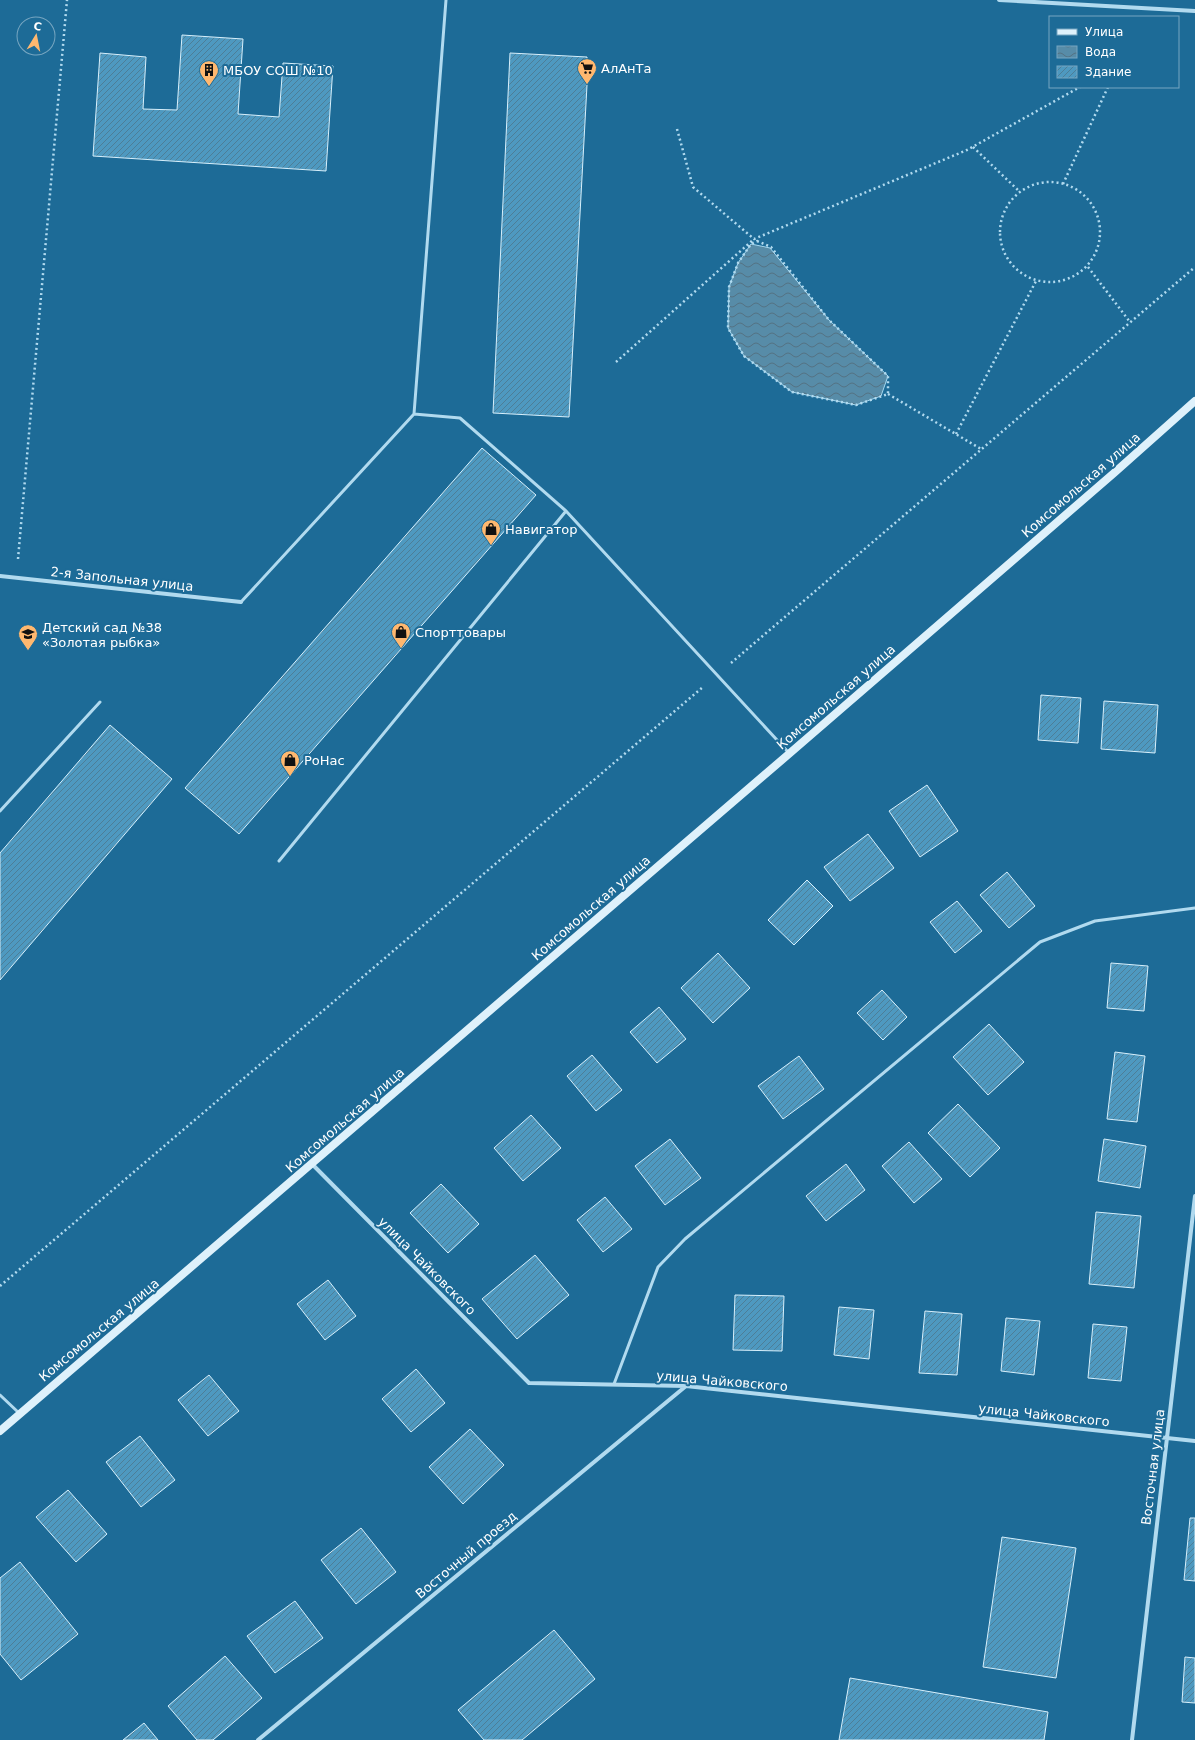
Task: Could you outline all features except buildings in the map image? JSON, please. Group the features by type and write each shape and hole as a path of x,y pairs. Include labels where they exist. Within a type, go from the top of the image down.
{"main road":[{"name":"Комсомольская улица","path":"0,1431 790,753 1114,473 1195,401"}],"street":[{"path":"999,0 1195,11"},
{"name":"2-я Запольная улица","path":"0,576 241,602"},
{"name":"улица Чайковского","path":"312,1164 528,1383 686,1386 1195,1441"},
{"name":"Восточная улица","path":"1132,1740 1195,1196"},
{"name":"Восточный проезд","path":"258,1740 686,1386"}],"lane":[{"path":"241,602 414,414 446,0"},
{"path":"414,414 460,418 566,511 790,753"},
{"path":"279,861 566,511"},
{"path":"0,811 100,702"},
{"path":"614,1384 658,1267 685,1239 1040,942 1095,921 1195,908"},
{"path":"0,1395 20,1413"}],"path":[{"path":"15,577 20,540 67,0"},
{"path":"616,362 754,239 973,147 1078,88"},
{"path":"1063,184 1108,88"},
{"path":"677,129 693,187 754,239"},
{"path":"973,147 1020,192"},
{"path":"1055,182 1063,184 1073,187 1088,198 1098,214 1101,233 1098,251 1088,267 1073,278 1054,283 1036,281 1019,273 1007,259 1000,242 1000,223 1007,206 1020,192 1036,184 1055,182"},
{"path":"888,394 888,376 829,320 771,247 757,241 751,244 738,263 729,288 728,328 744,356 792,392 856,405 888,394 981,448"},
{"path":"1088,267 1130,322"},
{"path":"0,1286 1195,267"},
{"path":"956,434 1036,281"}],"water":[{"path":"751,244 770,248 829,320 888,376 881,396 856,405 792,392 744,356 728,328 729,287 738,263"}],"place":[{"name":"АлАнТа","path":"587,85"},
{"name":"МБОУ СОШ №10","path":"209,87"},
{"name":"Навигатор","path":"491,546"},
{"name":"Спорттовары","path":"401,649"},
{"name":"Детский сад №38 «Золотая рыбка»","path":"28,651"},
{"name":"РоНас","path":"290,777"}]}
